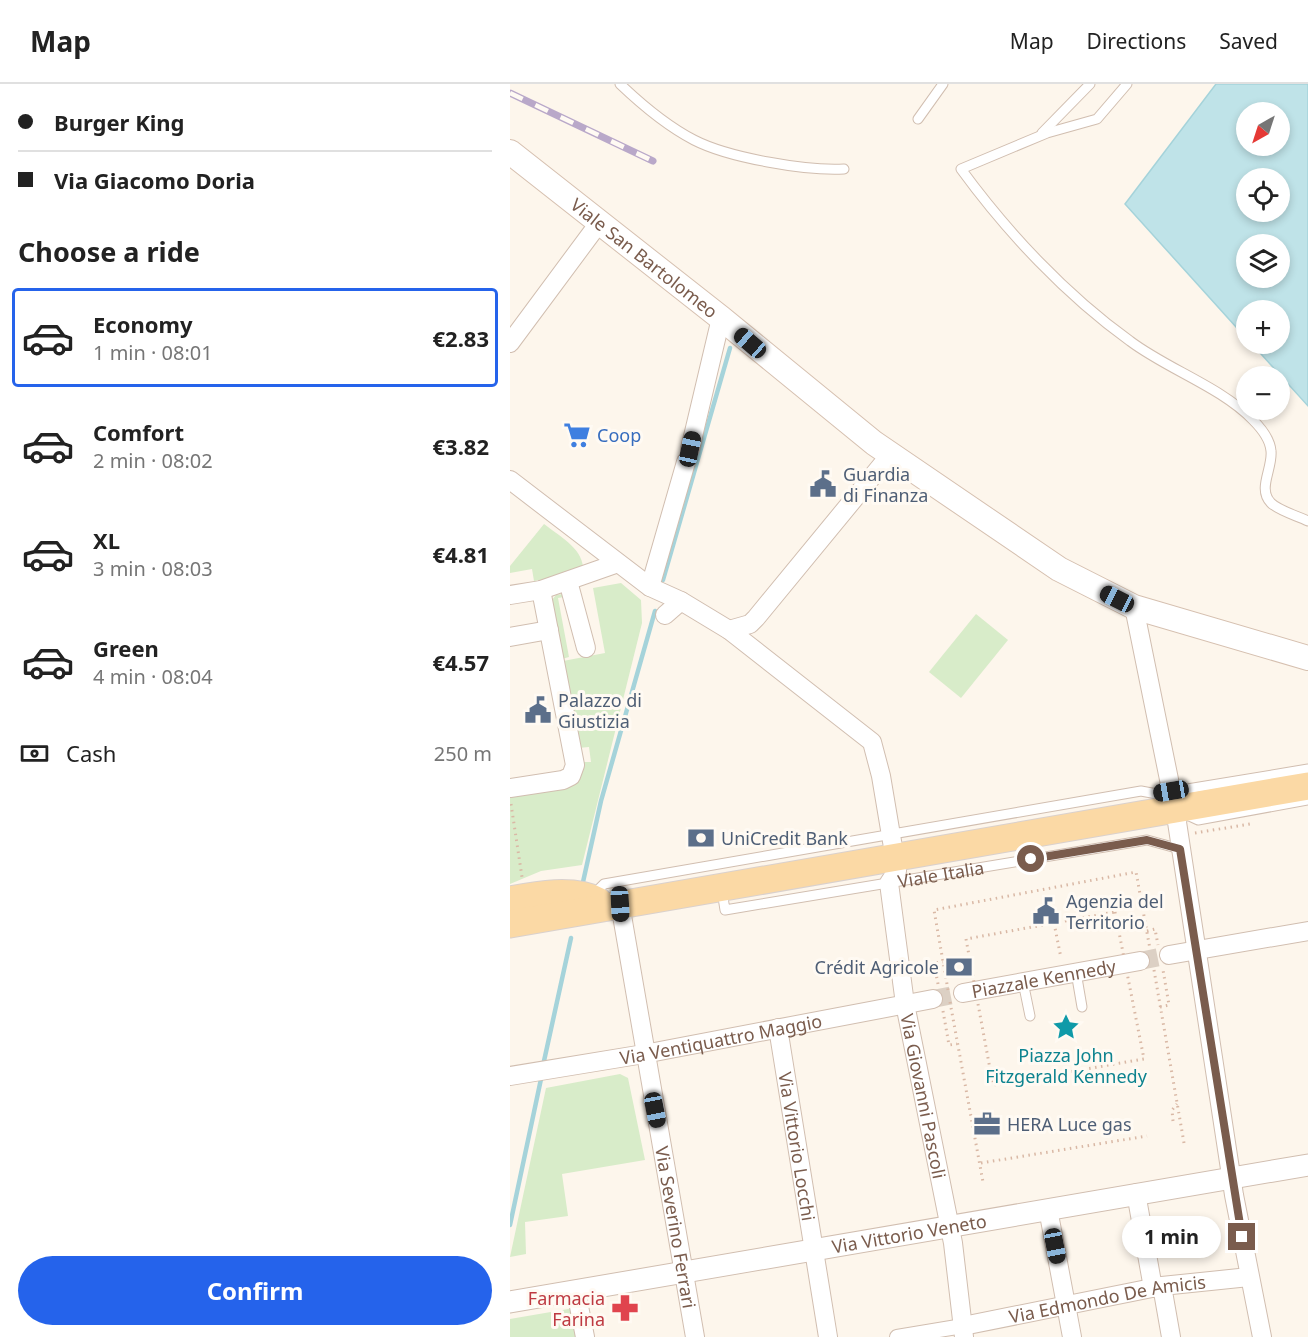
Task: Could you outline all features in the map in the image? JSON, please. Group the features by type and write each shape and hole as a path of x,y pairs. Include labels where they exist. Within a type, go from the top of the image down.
{"main road":[{"name":"Viale San Bartolomeo","path":"510,152 890,455 1059,569 1134,607 1308,658"},
{"name":"Viale Italia","path":"510,924 606,902 721,886 892,846 1173,800 1308,786"},
{"path":"518,898 562,894 606,902"}],"street":[{"path":"510,343 516,322 599,223"},
{"path":"650,587 688,456 721,318"},
{"path":"729,630 750,624 756,618 890,455"},
{"path":"510,480 650,587 681,601 729,630 872,742 881,776 892,846"},
{"path":"510,595 541,590 618,563"},
{"path":"568,581 586,648"},
{"path":"510,788 563,780 571,776 574,765 541,590"},
{"path":"665,615 681,601"},
{"path":"1134,607 1173,800 1232,1177 1249,1277 1263,1337"},
{"path":"510,637 549,630"},
{"name":"Via Giovanni Pascoli","path":"892,846 897,871 889,883 905,1004 950,1226 963,1331"},
{"name":"Via Severino Ferrari","path":"606,902 644,1054 695,1337"},
{"path":"1169,955 1308,931"},
{"name":"Piazzale Kennedy","path":"969,992 1023,982 1071,965 1142,960"},
{"name":"Via Ventiquattro Maggio","path":"510,1076 644,1054 933,999"},
{"name":"Via Vittorio Locchi","path":"778,1028 828,1337"},
{"name":"Via Vittorio Veneto","path":"510,1302 1308,1165"},
{"path":"1136,1193 1171,1337"},
{"path":"1048,1209 1072,1337"},
{"name":"Via Edmondo De Amicis","path":"897,1337 963,1331 1066,1305 1158,1287 1249,1277"},
{"path":"576,1290 585,1337"}],"lane":[{"path":"620,84 670,125 697,141 796,167 844,169"},
{"path":"918,119 943,84"},
{"path":"1038,137 1090,84"},
{"path":"1126,84 1097,119 1038,137 961,169 995,211 1080,301 1130,341 1228,399 1253,420 1267,437 1271,450 1264,492 1271,504 1308,521"},
{"name":"Viale Italia","path":"1173,800 1308,769"},
{"name":"Viale Italia","path":"1173,800 1198,820 1308,800"},
{"name":"Viale Italia","path":"721,886 725,910 1147,840 1180,849"},
{"name":"Viale Italia","path":"606,902 604,884 892,846"},
{"path":"1071,965 1082,1007"},
{"path":"1023,982 1030,1016"}],"path":[{"path":"510,800 518,898"},
{"path":"1136,872 1147,931 1142,960 1144,1059 993,1085 969,992 966,939 1115,912 1142,960 1160,1007 1184,1143"},
{"path":"1054,923 1060,958 1071,965"},
{"path":"1147,931 1155,929 1157,940"},
{"path":"937,978 934,963 943,962"},
{"path":"1160,1007 1169,1005 1167,991"},
{"path":"946,1031 949,1045 957,1044"},
{"path":"1173,1121 1172,1110 1177,1104"},
{"path":"981,1163 1146,1136"}],"green space":[{"path":"544,524 574,548 582,560 583,567 572,574 534,581 532,569 510,573 510,566"},
{"path":"621,583 641,600 642,623 582,865 541,871 510,884 510,793 581,762 591,762 589,747 578,748 563,661 605,653 593,588"},
{"path":"569,593 570,596 558,598 569,657 562,659 552,600 556,595"},
{"path":"976,614 1008,640 961,698 929,672"},
{"path":"620,1074 628,1078 645,1160 562,1174 568,1216 525,1222 526,1254 510,1257 546,1088"},
{"path":"574,1308 579,1337 510,1337 510,1319"}],"water":[{"path":"1216,84 1308,84 1308,406 1290,386 1290,366 1272,366 1261,354 1290,354 1290,300 1236,300 1236,327 1125,204"}],"waterway":[{"path":"663,580 730,348"},
{"path":"583,882 601,801 655,611"},
{"path":"544,1061 571,938"},
{"path":"510,1225 541,1079"}],"tunnel":[{"path":"1140,961 1169,955"},
{"path":"933,999 963,993"}],"railway":[{"path":"510,93 653,161"}],"place":[{"name":"Coop","path":"577,435"},
{"name":"Guardia di Finanza","path":"823,484"},
{"name":"Palazzo di Giustizia","path":"538,710"},
{"name":"UniCredit Bank","path":"701,838"},
{"name":"Agenzia del Territorio","path":"1046,911"},
{"name":"Crédit Agricole","path":"959,967"},
{"name":"Piazza John Fitzgerald Kennedy","path":"1066,1027"},
{"name":"HERA Luce gas","path":"987,1124"},
{"name":"Farmacia Farina","path":"625,1308"}],"route":[{"path":"1031,859 1147,840 1180,849 1201,968 1242,1237"}]}
